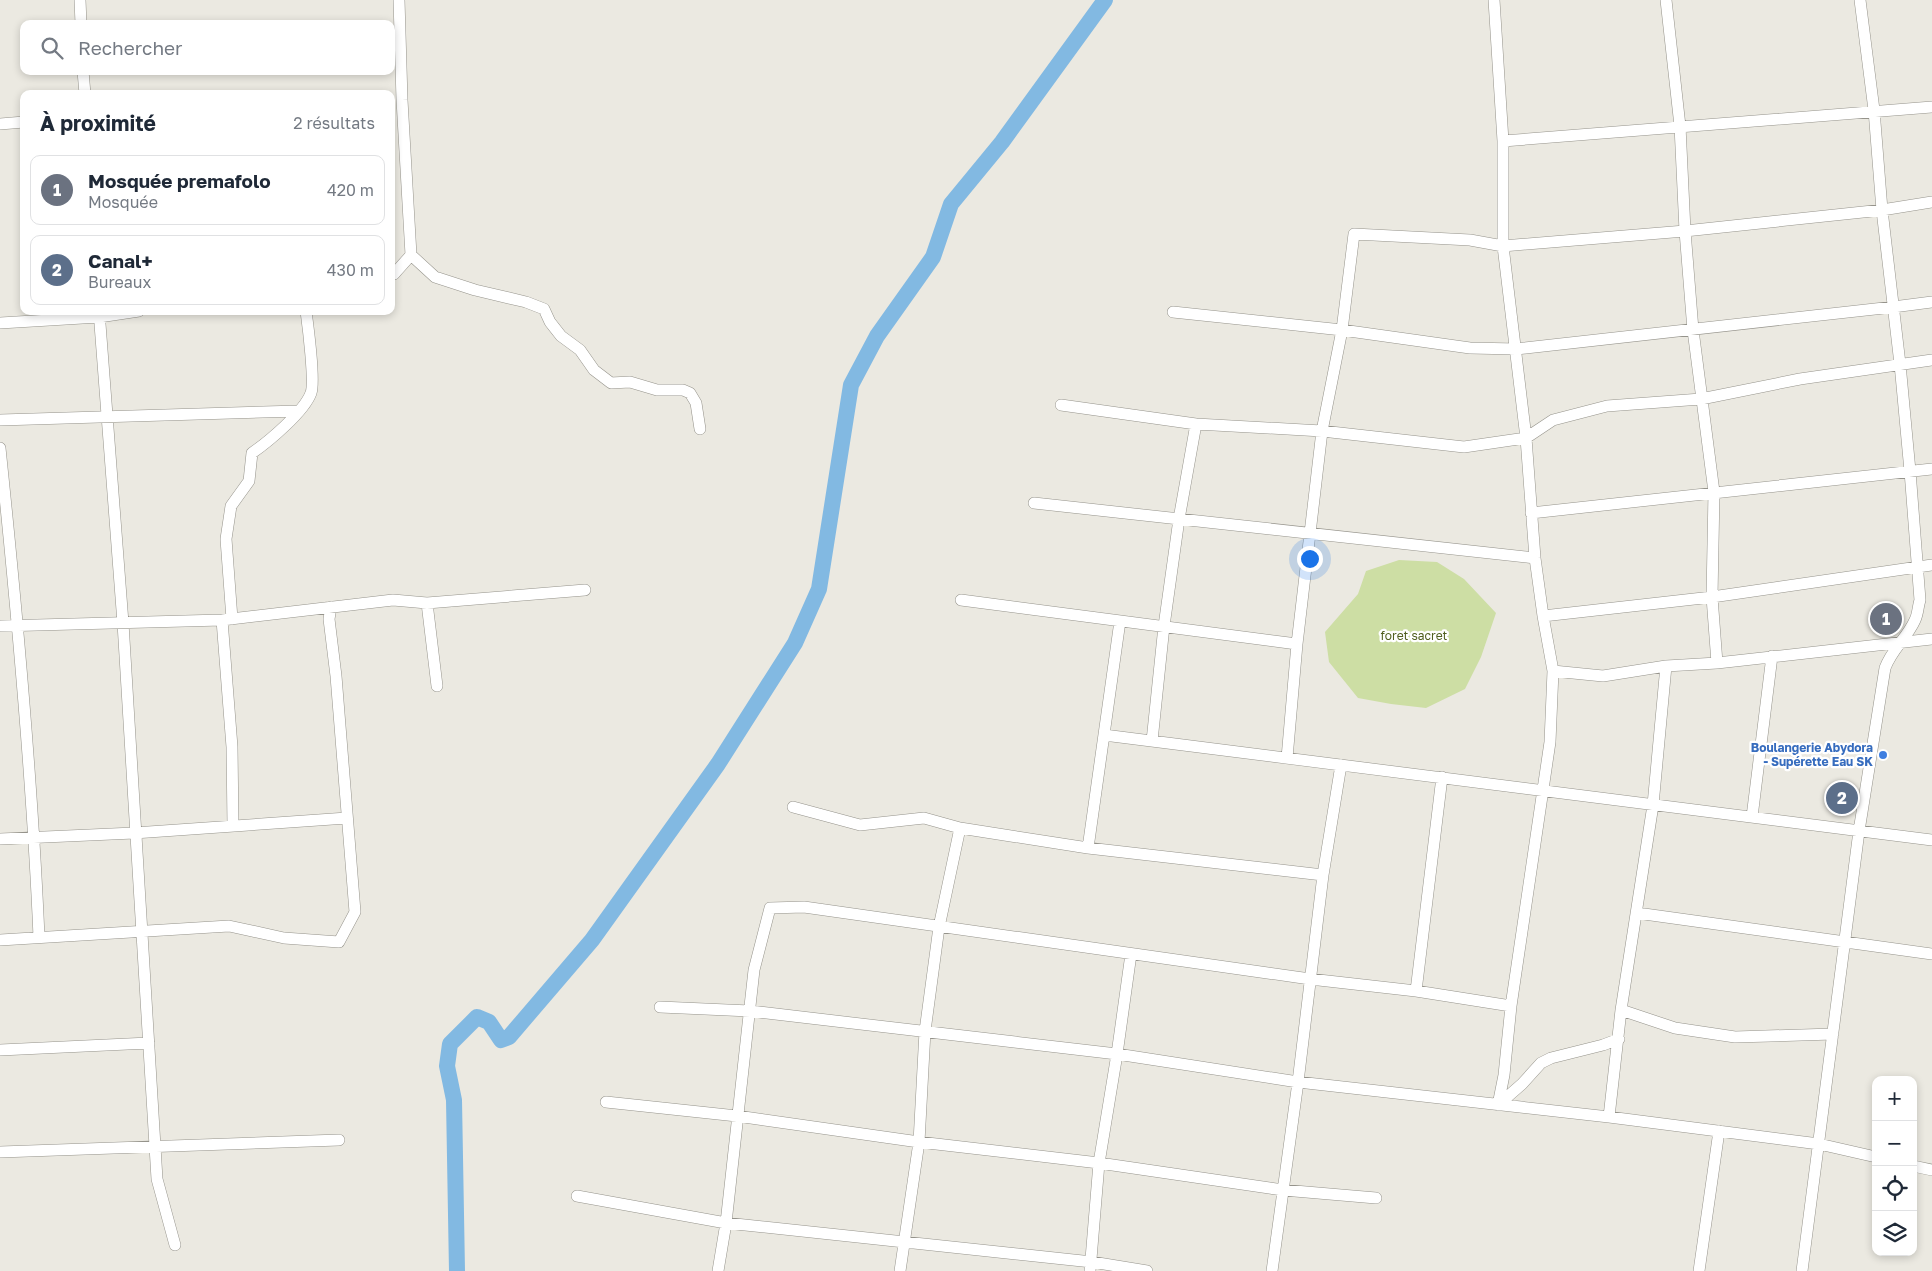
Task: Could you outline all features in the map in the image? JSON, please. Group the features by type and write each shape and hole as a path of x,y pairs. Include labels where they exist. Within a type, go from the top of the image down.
{"street":[{"path":"80,0 81,20"},
{"path":"399,0 397,100 411,256 435,277 475,290 526,302 544,309 550,322 561,336 580,350 594,370 612,383 630,382 657,390 683,390 690,393 696,402 700,429"},
{"path":"1494,0 1503,142 1503,246 1526,438 1535,558 1553,671 1550,742 1511,1006 1504,1075 1498,1105"},
{"path":"1666,0 1680,126 1685,231 1693,330 1714,492 1712,597 1717,663"},
{"path":"1802,1271 1859,831 1885,668 1890,654 1916,618 1920,600 1900,364 1882,210 1874,110 1860,0"},
{"path":"83,75 84,90"},
{"path":"1503,142 1874,110 1932,107"},
{"path":"0,124 20,122"},
{"path":"1287,758 1297,644 1322,431 1342,330 1354,234 1470,240 1503,246 1685,231 1882,210 1932,202"},
{"path":"395,273 411,256"},
{"path":"1173,312 1342,330 1470,348 1516,349 1893,308 1932,302"},
{"path":"0,323 88,315"},
{"path":"99,315 123,623 134,833 157,1179 175,1244"},
{"path":"233,825 226,539 231,506 249,482 252,454 268,442 299,410 312,392 306,315"},
{"path":"1062,405 1196,424 1322,431 1464,447 1526,438 1553,420 1607,406 1701,399 1800,379 1932,360"},
{"path":"0,420 299,410"},
{"path":"1152,741 1164,626 1179,519 1196,424"},
{"path":"0,448 19,625 34,838 38,937"},
{"path":"1531,513 1932,469"},
{"path":"1034,503 1535,558"},
{"path":"1543,616 1712,597 1932,565"},
{"path":"0,626 227,619 393,600 427,602 585,590"},
{"path":"961,600 1297,644"},
{"path":"427,602 437,686"},
{"path":"0,940 229,926 284,938 340,942 355,912 336,676 329,619 331,607"},
{"path":"1088,848 1120,621"},
{"path":"1553,671 1603,676 1666,666 1717,663 1932,639"},
{"path":"1752,817 1772,656"},
{"path":"1609,1117 1621,1010 1652,804 1666,666"},
{"path":"1104,735 1932,840"},
{"path":"1272,1271 1298,1082 1322,875 1341,765"},
{"path":"1416,991 1442,777"},
{"path":"793,807 860,825 924,818 960,828 1088,848 1322,875"},
{"path":"0,839 134,833 347,818"},
{"path":"900,1271 919,1142 926,1031 939,927 960,828"},
{"path":"718,1271 726,1223 754,970 770,908 804,907 1310,979 1416,991 1511,1006"},
{"path":"1637,913 1932,954"},
{"path":"1091,1267 1099,1163 1131,954"},
{"path":"660,1007 750,1011 1117,1054 1298,1082 1609,1117 1819,1144 1872,1156"},
{"path":"1621,1010 1675,1028 1735,1037 1833,1034"},
{"path":"1498,1105 1522,1084 1541,1063 1551,1058 1619,1039"},
{"path":"0,1050 149,1043"},
{"path":"606,1102 737,1116 919,1142 1099,1163 1283,1190 1376,1198"},
{"path":"1699,1271 1719,1131"},
{"path":"0,1152 339,1140"},
{"path":"1917,1167 1932,1170"},
{"path":"577,1196 726,1223 904,1241 1091,1267 1147,1271"}],"green space":[{"name":"foret sacret","path":"1399,560 1437,562 1464,579 1496,613 1481,657 1465,689 1426,708 1358,698 1329,662 1325,632 1358,594 1366,571"}],"waterway":[{"path":"457,1271 454,1100 447,1066 450,1044 477,1017 489,1022 501,1040 509,1037 592,940 718,764 795,643 819,589 851,385 877,336 933,257 951,204 1002,142 1105,0"}],"place":[{"name":"Mosquée premafolo","path":"1886,619"},
{"name":"Boulangerie Abydora - Supérette Eau SK","path":"1883,755"},
{"name":"Canal+","path":"1842,798"}]}
